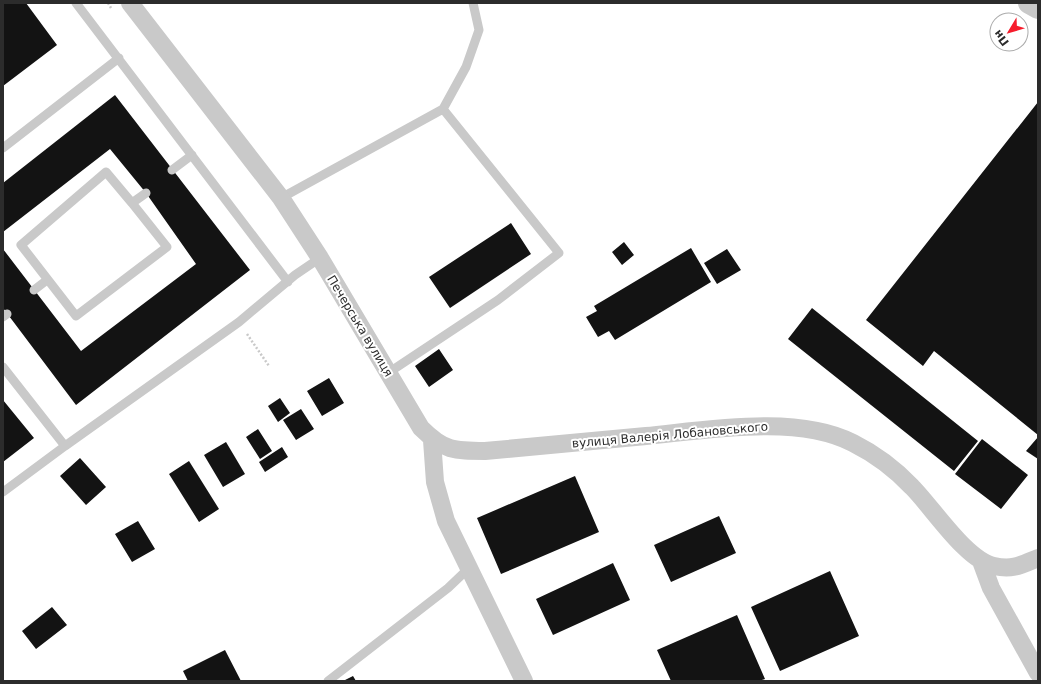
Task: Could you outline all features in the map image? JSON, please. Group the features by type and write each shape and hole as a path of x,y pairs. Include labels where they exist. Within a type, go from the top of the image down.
{"street":[{"name":"Печерська вулиця","path":"130,3 281,198 320,258 421,428 432,440"},
{"path":"1028,3 1038,8"},
{"name":"вулиця Валерія Лобановського","path":"432,440 446,448 466,451 485,451 726,428 773,426 811,428 834,434 853,442 872,453 912,487 968,551 981,561 993,566 1011,568 1038,558"},
{"path":"432,440 434,482 446,521 520,678"},
{"path":"981,561 991,588 1038,673"}],"lane":[{"path":"76,3 288,282"},
{"path":"281,198 443,109 466,67 479,30 473,3"},
{"path":"3,148 119,58"},
{"path":"388,373 498,300 559,253 443,109"},
{"path":"172,170 192,155"},
{"path":"106,172 132,203 167,247 76,316 21,245 106,172"},
{"path":"132,203 146,193"},
{"path":"3,492 239,322 295,275 320,258"},
{"path":"34,290 47,280"},
{"path":"3,367 65,446"},
{"path":"328,681 448,588 469,568"}],"path":[{"path":"239,322 269,366"}],"building":[{"path":"3,3 26,3 57,45 3,86"},
{"path":"115,95 250,270 76,405 3,308 3,249 81,351 196,264 146,193 110,149 3,232 3,183"},
{"path":"1038,102 1038,435 934,351 923,366 866,320"},
{"path":"511,223 531,254 450,308 429,277"},
{"path":"624,242 634,255 622,265 612,252"},
{"path":"691,248 711,282 615,340 609,331 598,337 586,317 597,311 594,306"},
{"path":"727,249 741,270 717,284 704,263"},
{"path":"812,308 978,441 954,471 788,339"},
{"path":"439,349 453,370 429,387 415,366"},
{"path":"329,378 344,403 322,416 307,391"},
{"path":"280,398 290,413 278,422 268,406"},
{"path":"3,400 34,438 3,462"},
{"path":"301,409 314,429 296,440 283,420"},
{"path":"258,429 272,451 260,459 246,437"},
{"path":"1038,437 1038,459 1026,451"},
{"path":"982,439 1028,475 1001,509 955,474"},
{"path":"226,442 245,474 223,487 204,455"},
{"path":"282,447 288,457 265,472 259,462"},
{"path":"80,458 106,487 86,505 60,476"},
{"path":"189,461 219,509 199,522 169,474"},
{"path":"575,476 599,532 501,574 477,518"},
{"path":"719,516 736,553 671,582 654,545"},
{"path":"138,521 155,549 132,562 115,534"},
{"path":"613,563 630,600 553,635 536,599"},
{"path":"830,571 859,636 780,671 751,607"},
{"path":"52,607 67,625 36,649 22,631"},
{"path":"737,615 765,679 759,681 671,681 657,650"},
{"path":"225,650 241,681 188,681 183,671"},
{"path":"353,676 356,681 343,681"}]}
